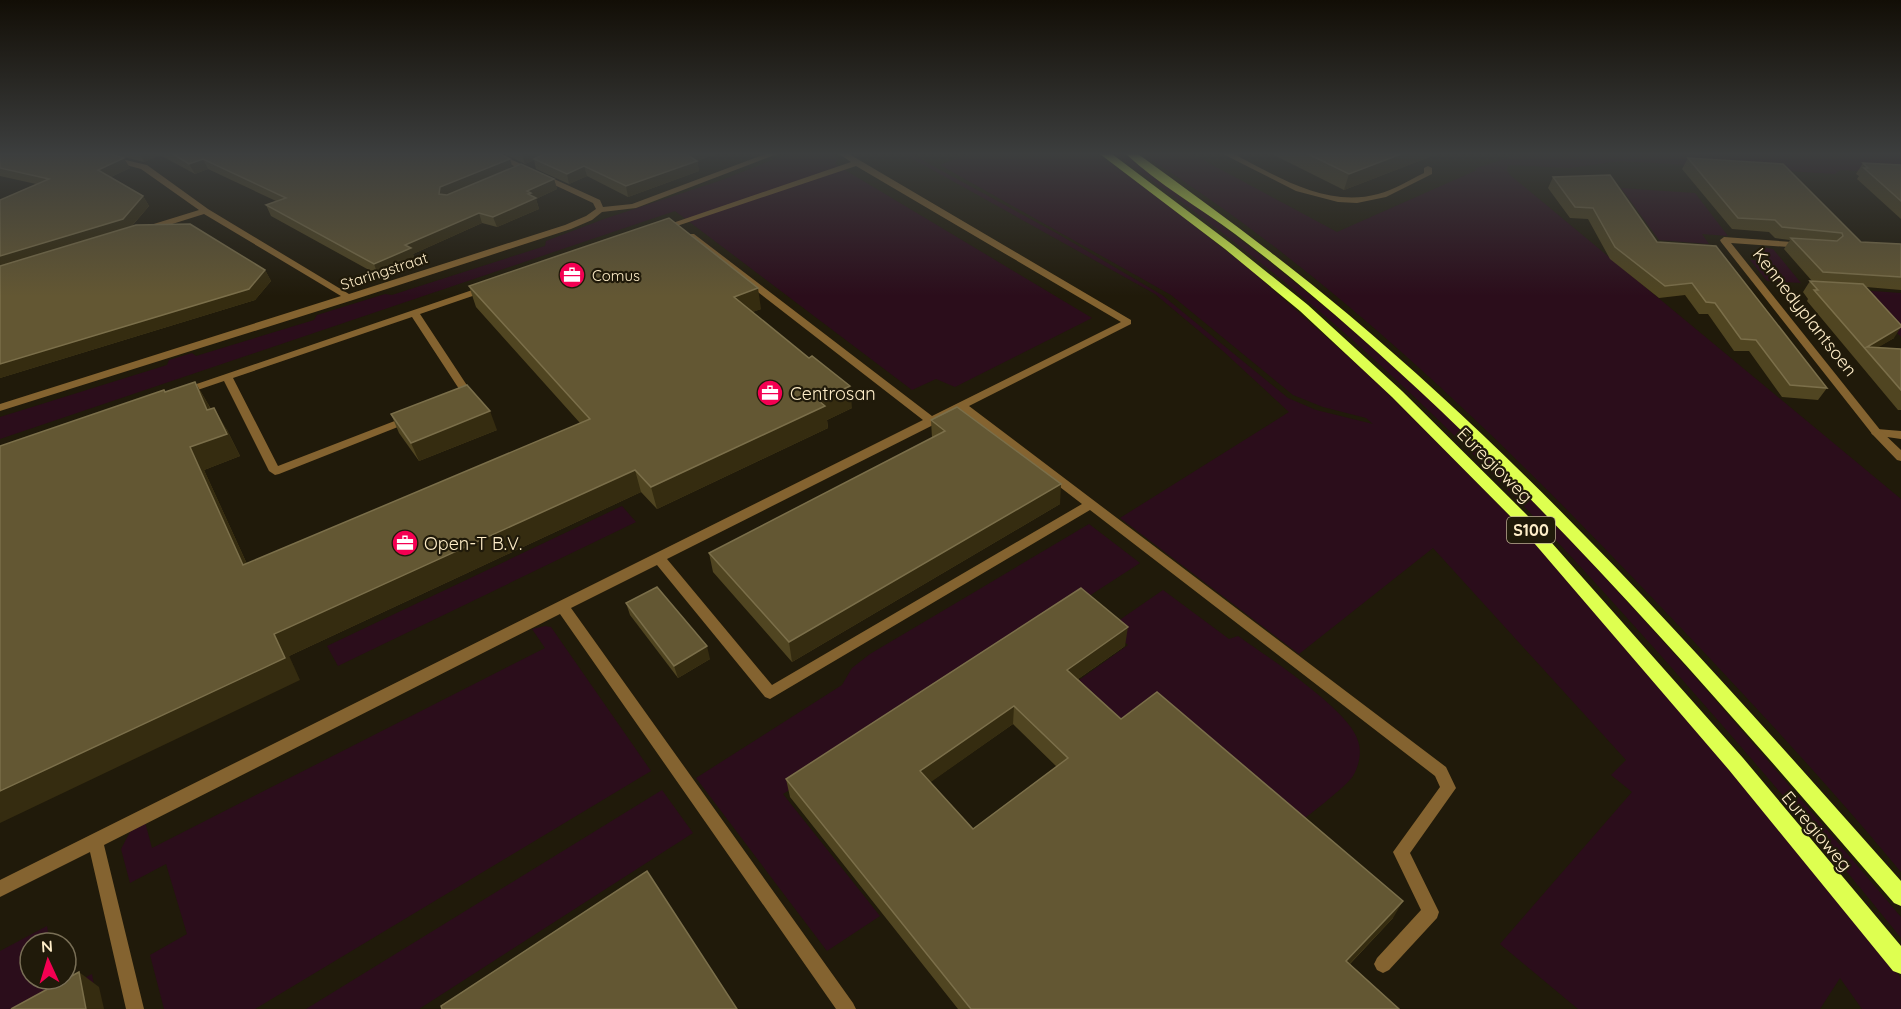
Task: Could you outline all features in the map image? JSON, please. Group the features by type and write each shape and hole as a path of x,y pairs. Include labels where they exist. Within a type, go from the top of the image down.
{"main road":[{"name":"Euregioweg","path":"1167,201 1304,308 1397,394 1522,519 1736,764 1901,963"},
{"name":"Euregioweg","path":"1199,201 1331,304 1429,390 1550,508 1649,614 1901,896"}],"street":[{"path":"191,201 350,298"},
{"path":"595,201 600,210"},
{"name":"Staringstraat","path":"0,408 568,227 589,218 600,210 633,206 646,201"},
{"path":"653,231 742,201"},
{"path":"0,889 1128,322 923,201"},
{"path":"141,231 205,211"},
{"path":"675,224 930,420"},
{"name":"Kennedyplantsoen","path":"1818,246 1724,240 1877,433 1901,457"},
{"path":"170,397 501,283"},
{"path":"414,313 469,396 458,400"},
{"path":"227,377 275,471 425,413"},
{"path":"960,405 1441,772 1449,788 1401,852 1431,912 1383,964"},
{"path":"1877,433 1901,435"},
{"path":"658,557 770,693 1090,505"},
{"path":"562,606 847,1009"},
{"path":"95,842 135,1009"}],"shaded area":[{"path":"658,201 897,201 1092,318 955,387 936,379 912,390 675,211 0,439 0,417 167,365 169,360 192,353 196,356 314,320 317,315 385,294 392,295 545,246 546,241"},
{"path":"988,201 998,201 1162,295 1288,398 1316,410 1373,424 1366,418 1323,407 1293,395 1171,295 1004,201 1162,201 1251,270 1378,383 1503,509 1587,600 1675,703 1901,978 1901,1009 1862,1009 1840,978 1820,1009 1578,1009 1500,944 1632,792 1611,775 1626,760 1433,548 1299,654 1120,518 1289,412 1223,351 1155,294"},
{"path":"1180,201 1188,201 1192,204 1327,308 1460,428 1526,495 1655,632 1901,917 1901,938 1698,697 1508,490 1382,366 1293,289"},
{"path":"1211,201 1280,201 1337,232 1407,201 1541,201 1901,499 1901,872 1805,761 1706,654 1524,467 1403,354 1276,248"},
{"path":"1631,201 1701,201 1728,236 1702,234 1709,244 1659,240"},
{"path":"1761,247 1773,249 1801,283 1767,281 1750,260 1771,261"},
{"path":"1858,290 1901,293 1901,337"},
{"path":"622,506 636,522 338,666 327,646"},
{"path":"1089,524 1140,563 783,794 880,916 827,951 696,778 842,685 852,668 870,654"},
{"path":"1163,590 1229,639 1238,636 1306,684 1340,714 1352,728 1360,750 1353,776 1294,827 1117,734 1068,688 1128,645 1108,628"},
{"path":"551,627 651,771 255,1009 164,1009 150,955 187,934 166,864 130,883 121,849 130,832 145,822 152,848 545,648 532,629"},
{"path":"662,790 693,833 419,1009 306,1009"},
{"path":"47,926 48,931 38,931"},
{"path":"18,941 18,991 78,991 78,981 92,974 94,985 51,1009 0,1009 0,951"}],"building":[{"path":"0,201 139,201 123,219 0,256"},
{"path":"277,201 529,201 493,217 479,213 405,245 411,248 374,264 266,205"},
{"path":"1571,201 1628,201 1657,242 1716,246 1827,388 1790,385 1756,340 1741,339 1715,303 1706,302 1692,283 1665,286 1615,247 1593,208 1575,207"},
{"path":"1724,201 1820,201 1861,242 1901,244 1901,277 1823,272 1791,238 1837,241 1843,236 1842,233 1782,227 1775,220 1738,218"},
{"path":"669,218 758,288 734,297 809,358 812,356 850,386 819,401 825,406 651,487 635,470 274,634 285,658 0,791 0,446 164,390 165,392 195,382 207,410 214,408 227,434 190,447 243,565 590,419 469,286"},
{"path":"190,224 265,270 249,289 0,364 0,266 136,225"},
{"path":"1810,281 1863,284 1901,325 1867,347 1901,349 1901,390 1814,290 1818,290"},
{"path":"467,385 490,411 411,443 391,414"},
{"path":"957,407 1061,484 789,642 709,553 945,431 931,420"},
{"path":"657,587 707,646 674,666 626,603"},
{"path":"1081,588 1128,627 1067,670 1121,719 1157,692 1403,901 1346,961 1399,1009 971,1009 786,779","holes":["1014,706 1068,758 973,829 920,771"]},
{"path":"647,871 737,1009 442,1009 441,1006"},
{"path":"78,973 86,1009 11,1009 44,991 78,991"}],"place":[{"name":"Comus","path":"572,275"},
{"name":"Centrosan","path":"770,393"},
{"name":"Open-T B.V.","path":"405,543"}]}
